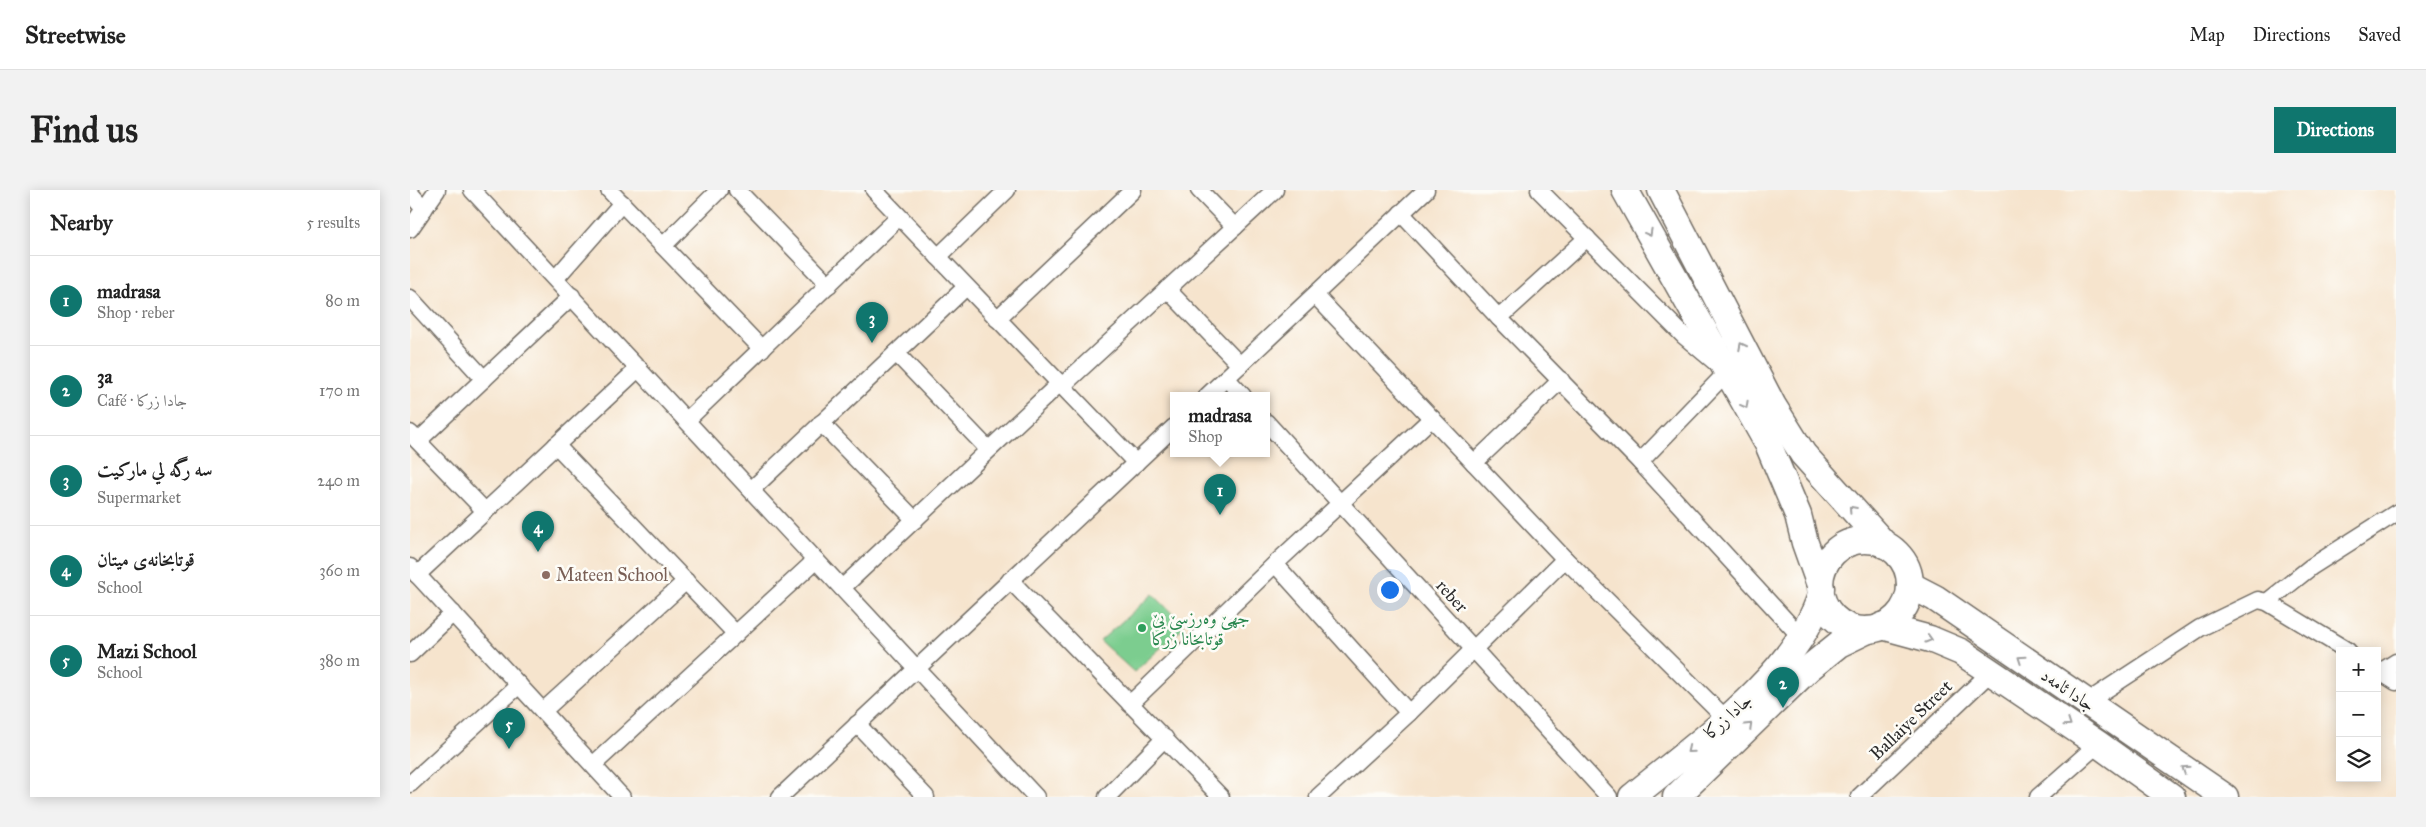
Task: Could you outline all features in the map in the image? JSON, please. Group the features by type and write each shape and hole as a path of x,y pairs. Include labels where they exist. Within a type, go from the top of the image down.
{"main road":[{"path":"1625,190 1768,444 1798,515 1821,592 1831,614 1838,621 1858,629 1875,628 1895,619 1903,609 1908,598 1910,585 1905,564 1893,550 1885,545 1803,454 1773,406 1661,190"},
{"path":"1821,592 1824,568 1829,559 1840,548 1865,540 1885,545"},
{"name":"جادا ئامەد","path":"1910,585 1935,598 1981,632 2225,797"},
{"name":"جادا زرکا","path":"1632,797 1727,720 1770,677 1817,610 1821,592"},
{"name":"جادا زرکا","path":"1676,797 1808,669 1840,644 1875,628"},
{"name":"جادا ئامەد","path":"1875,628 1943,644 1961,652 2098,744 2172,797"}],"street":[{"path":"410,229 437,190"},
{"path":"472,190 556,278 842,588 1030,795"},
{"path":"609,190 762,349"},
{"path":"663,246 719,190"},
{"path":"737,190 829,285"},
{"path":"874,190 1136,463"},
{"path":"938,257 1007,190"},
{"path":"997,319 1133,190"},
{"path":"1199,190 1235,227"},
{"path":"842,588 988,449 1275,190"},
{"path":"1211,392 1426,190"},
{"path":"1539,190 1684,336 1727,372 1640,462"},
{"path":"410,193 424,209"},
{"path":"556,278 622,203"},
{"path":"1401,213 1499,318 1640,462 1800,636"},
{"path":"687,420 900,217"},
{"path":"1499,318 1587,238"},
{"path":"751,490 966,287"},
{"path":"1167,289 1240,365"},
{"path":"1315,294 1565,559 1727,720"},
{"path":"485,511 414,437 484,378 572,296"},
{"path":"410,298 484,378"},
{"path":"896,353 988,449"},
{"path":"622,797 414,571 485,511 639,368"},
{"path":"1226,378 1239,392"},
{"path":"1474,463 1561,380"},
{"path":"1130,704 1340,502 1432,418"},
{"path":"821,423 915,520"},
{"name":"reber","path":"1270,426 1609,797"},
{"path":"780,797 1170,431"},
{"path":"556,445 736,634"},
{"path":"2267,602 2311,567 2396,514"},
{"path":"1318,797 1409,713 1565,559"},
{"path":"593,765 816,560"},
{"path":"1275,564 1409,713"},
{"path":"1010,580 1221,797"},
{"path":"543,711 686,581"},
{"path":"2087,702 2200,628 2258,600 2267,602 2341,647"},
{"path":"410,654 453,613"},
{"path":"2381,670 2396,662"},
{"name":"Ballaiye Street","path":"1859,797 1991,672"},
{"path":"2381,672 2396,682"},
{"path":"410,784 519,684"},
{"path":"857,724 926,797"},
{"path":"1107,797 1165,738"},
{"path":"2038,797 2098,744"}],"green space":[{"path":"1153,594 1185,626 1134,672 1100,641"}],"place":[{"name":"سه رگه لي ماركيت","path":"872,343"},
{"name":"madrasa","path":"1220,515"},
{"name":"قوتابخانەی میتان","path":"538,552"},
{"name":"Mateen School","path":"546,575"},
{"name":"جھێ وەرزسێ یێ قوتابخانا زرکا","path":"1142,628"},
{"name":"3a","path":"1783,708"},
{"name":"Mazi School","path":"509,749"}]}
